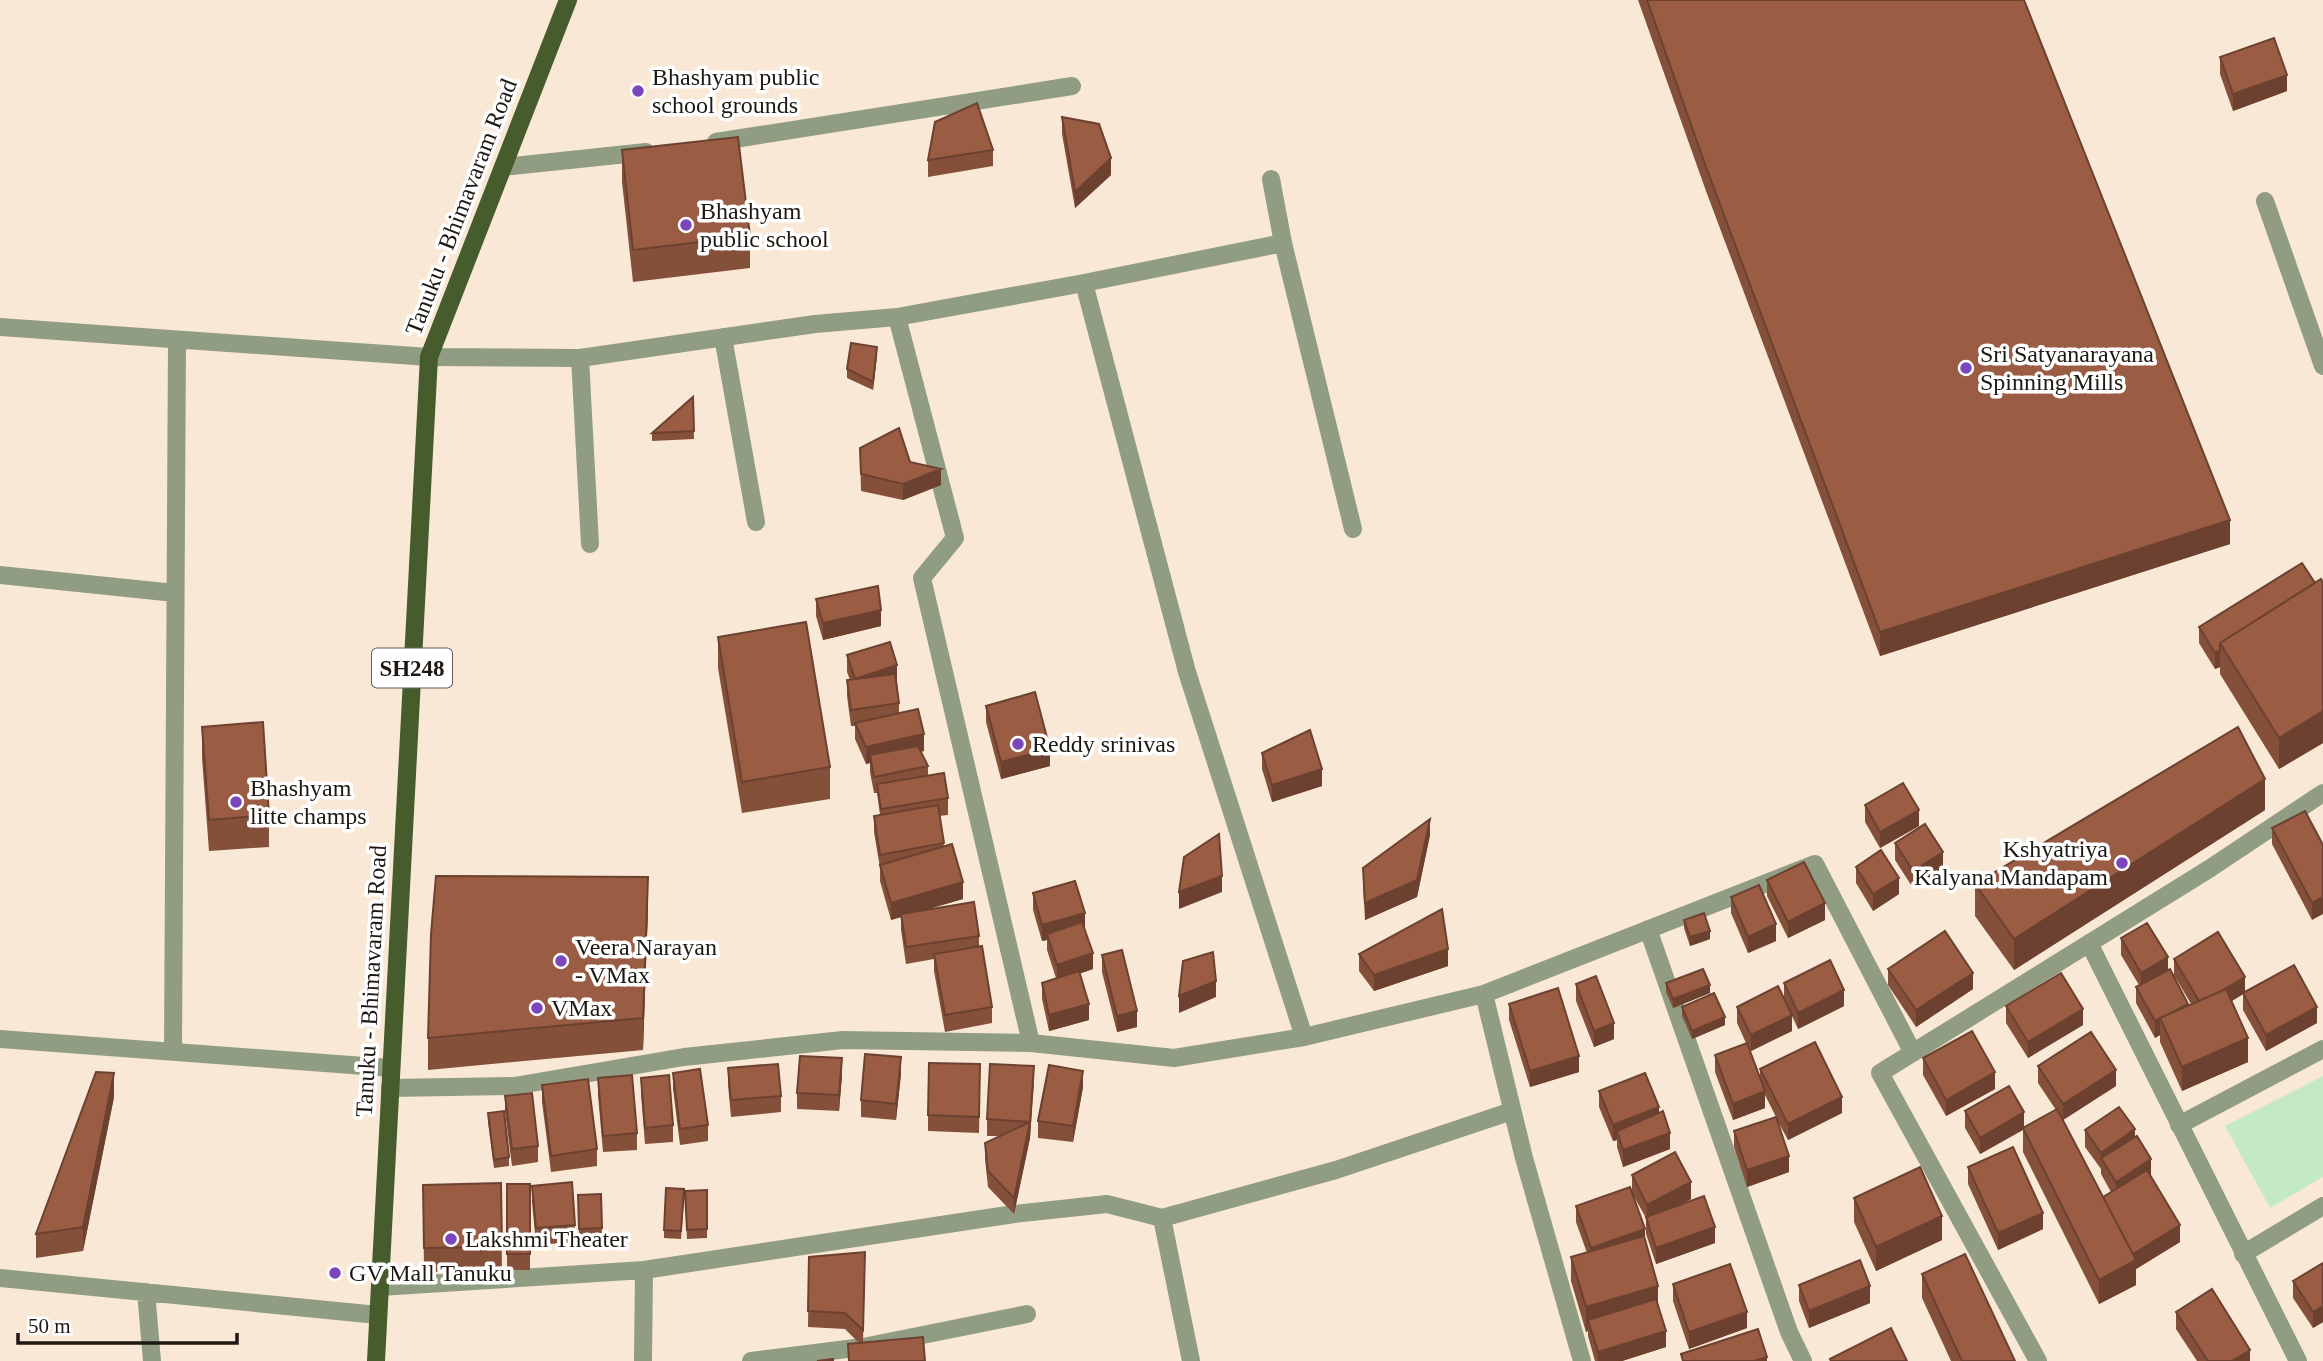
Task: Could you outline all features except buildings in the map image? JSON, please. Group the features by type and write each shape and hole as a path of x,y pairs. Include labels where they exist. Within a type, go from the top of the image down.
{"main road":[{"name":"Tanuku - Bhimavaram Road","path":"376,1361 429,357 568,0"}],"street":[{"path":"704,144 1072,86"},
{"path":"503,167 663,150"},
{"path":"1271,179 1283,243 1353,529"},
{"path":"2265,201 2323,366"},
{"path":"0,327 429,357 580,358 815,324 897,317 1084,284 1283,243"},
{"path":"1084,284 1187,672 1304,1037"},
{"path":"897,317 955,538 922,578 1031,1043"},
{"path":"723,337 756,522"},
{"path":"173,1052 177,340"},
{"path":"580,358 590,544"},
{"path":"0,575 175,593"},
{"path":"2038,1361 1880,1073 2209,869 2323,793"},
{"path":"390,1088 514,1086 684,1057 843,1040 1031,1043 1174,1058 1304,1037 1484,994 1815,863 1913,1053"},
{"path":"1648,929 1789,1332 1803,1361"},
{"path":"2089,943 2298,1361"},
{"path":"1484,994 1513,1111 1583,1361"},
{"path":"0,1039 391,1068"},
{"path":"2179,1125 2323,1049"},
{"path":"380,1287 644,1270 1014,1214 1107,1204 1162,1218 1336,1171 1513,1111"},
{"path":"2243,1254 2323,1206"},
{"path":"1162,1218 1191,1361"},
{"path":"643,1361 644,1270"},
{"path":"0,1278 378,1315"},
{"path":"146,1292 152,1361"},
{"path":"751,1361 863,1347 1027,1314"}],"green space":[{"path":"2323,1076 2323,1177 2270,1208 2225,1126"}],"place":[{"name":"Bhashyam public school grounds","path":"638,91"},
{"name":"Bhashyam public school","path":"686,225"},
{"name":"Sri Satyanarayana Spinning Mills","path":"1966,368"},
{"name":"Reddy srinivas","path":"1018,744"},
{"name":"Bhashyam litte champs","path":"236,802"},
{"name":"Kshyatriya Kalyana Mandapam","path":"2122,863"},
{"name":"Veera Narayan - VMax","path":"561,961"},
{"name":"VMax","path":"537,1008"},
{"name":"Lakshmi Theater","path":"451,1239"},
{"name":"GV Mall Tanuku","path":"335,1273"}]}
